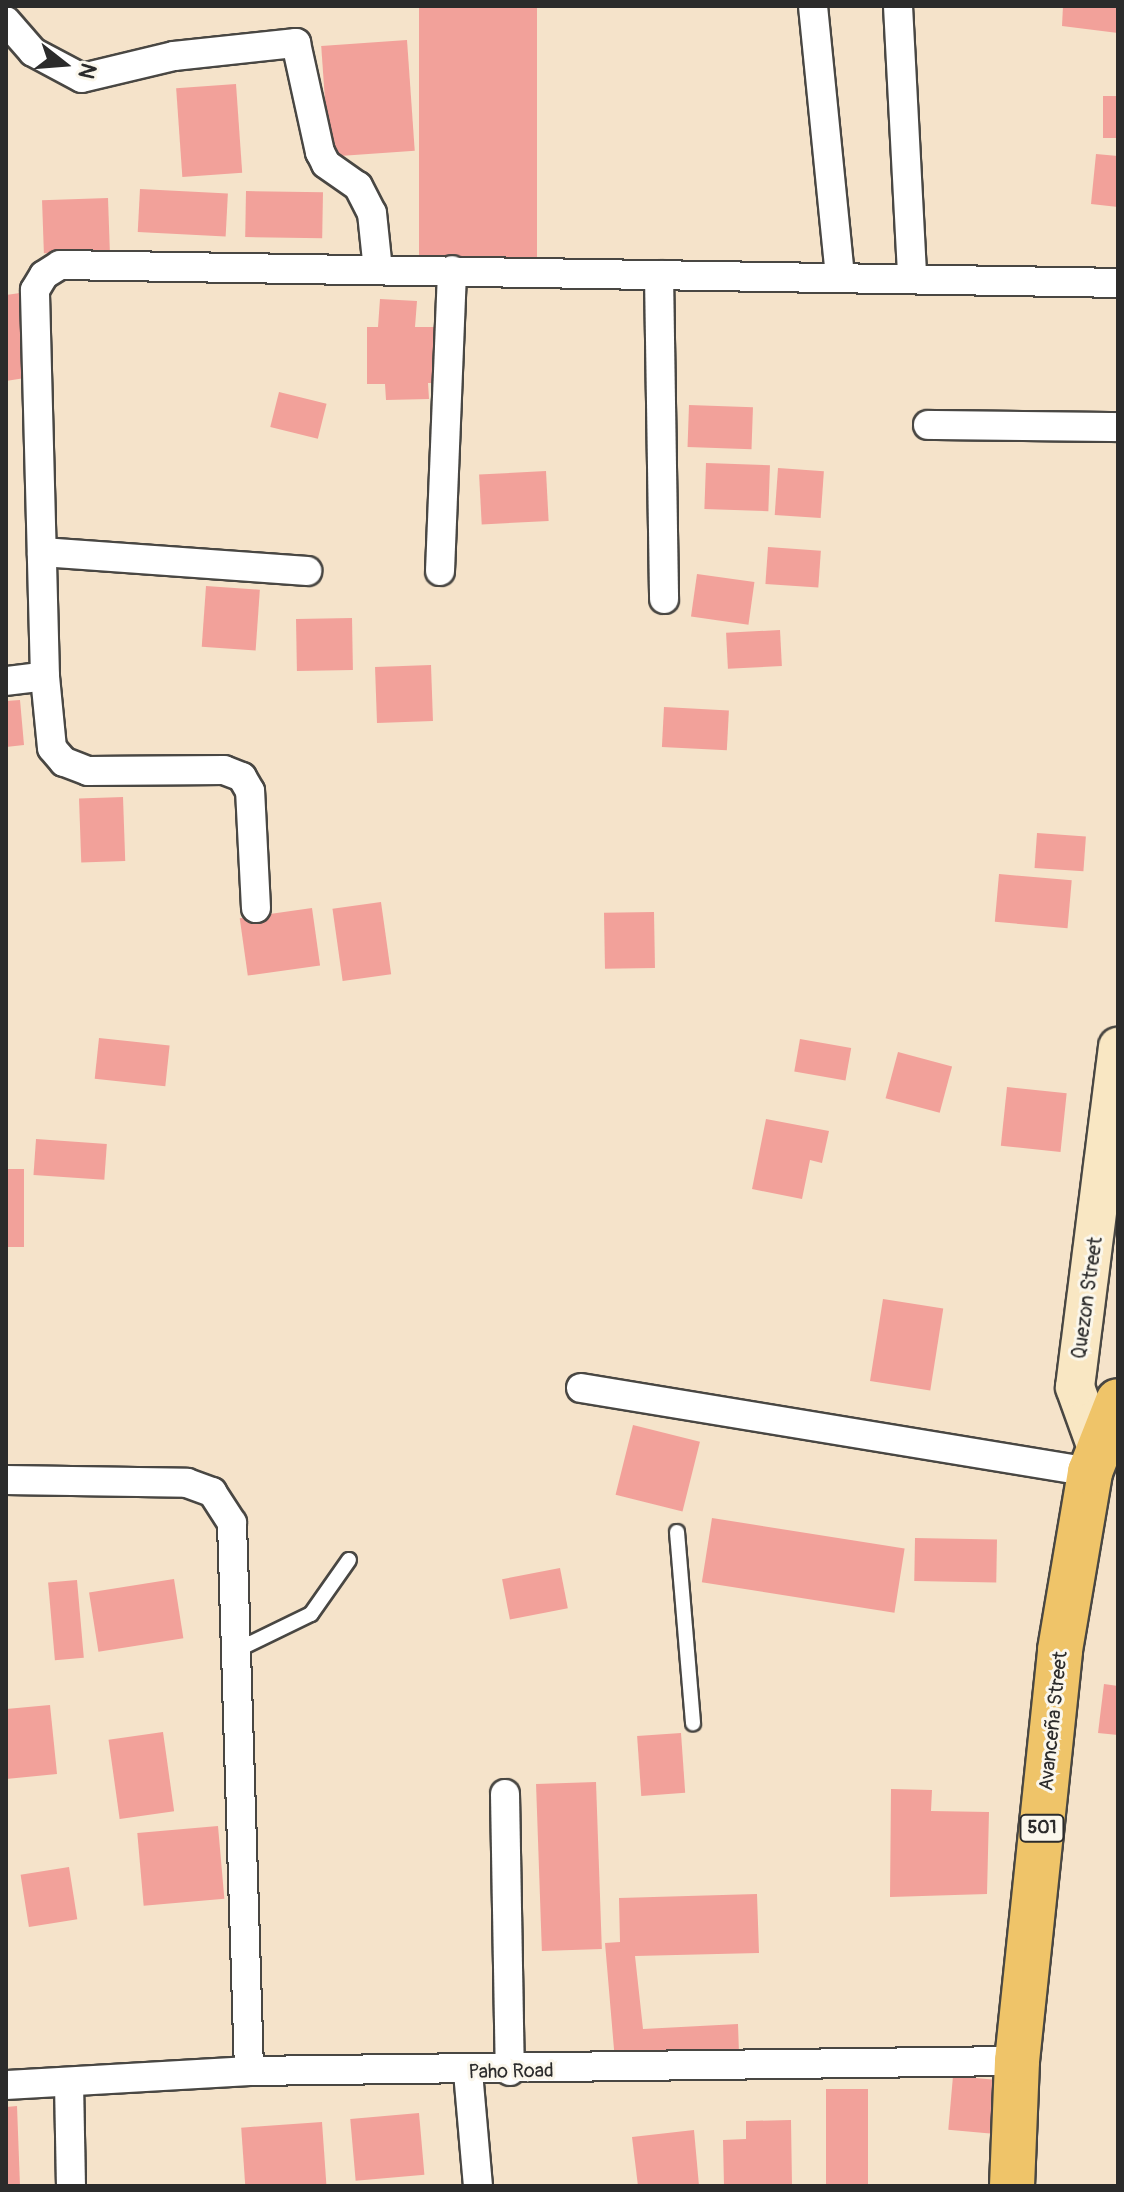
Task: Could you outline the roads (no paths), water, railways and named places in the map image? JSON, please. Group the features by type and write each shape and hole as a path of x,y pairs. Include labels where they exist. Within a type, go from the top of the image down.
{"main road":[{"name":"Quezon Street","path":"1094,1461 1075,1387 1111,1196 1118,1047"},
{"name":"501","path":"1094,1461 1118,1401"},
{"name":"Avanceña Street","path":"1012,2186 1017,2061 1060,1650 1094,1461"}],"street":[{"path":"813,6 840,277"},
{"path":"898,6 912,277"},
{"path":"6,21 33,52 82,78 174,56 296,43 320,152 326,164 358,186 372,213 378,270"},
{"path":"256,908 250,791 242,777 224,770 88,771 64,762 52,748 45,676 35,290 44,275 60,265 912,277 1118,283"},
{"path":"440,571 452,270"},
{"path":"659,275 664,599"},
{"path":"928,425 1118,427"},
{"path":"42,552 307,571"},
{"path":"6,681 45,676"},
{"path":"581,1388 1094,1461"},
{"path":"6,1480 187,1483 212,1492 232,1523 239,1649 249,2071"},
{"path":"505,1794 510,2071"},
{"name":"Paho Road","path":"6,2085 249,2071 468,2072 1017,2061"},
{"path":"468,2072 478,2186"},
{"path":"69,2083 71,2186"}],"lane":[{"path":"677,1532 693,1723"},
{"path":"239,1649 311,1614 349,1560"}]}
